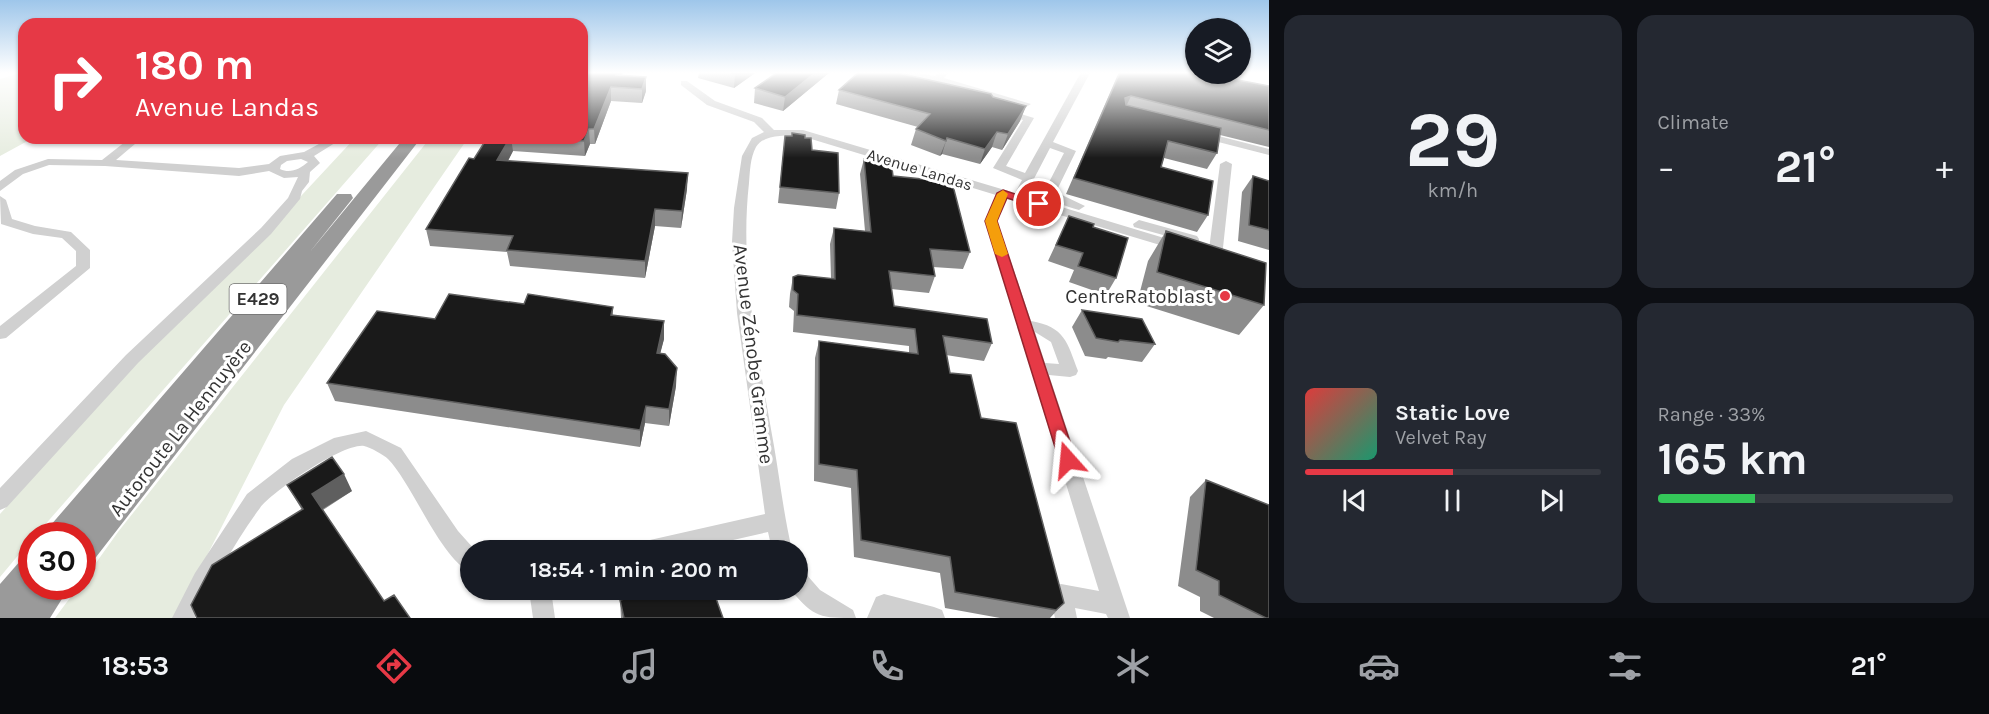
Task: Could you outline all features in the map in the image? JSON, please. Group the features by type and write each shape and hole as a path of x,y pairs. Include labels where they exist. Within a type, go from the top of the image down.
{"highway":[{"name":"Autoroute La Hennuyère","path":"73,522 190,379 391,144"},
{"name":"Autoroute La Hennuyère","path":"96,534 408,144"},
{"path":"0,609 18,588"}],"street":[{"path":"710,101 724,110 758,120 772,134"},
{"path":"1017,101 1026,104"},
{"path":"1069,101 1028,178 1010,196 991,221 1117,611"},
{"path":"993,109 1029,118 999,168 1028,178"},
{"name":"Avenue Landas","path":"772,134 799,132 1220,259 1226,164"},
{"path":"1190,132 1269,152"},
{"name":"Avenue Zénobe Gramme","path":"772,134 758,139 752,145 746,162 739,201 739,234 744,300 780,540"},
{"path":"105,163 129,144"},
{"path":"273,167 280,174 292,174 330,144"},
{"path":"1047,144 1070,151 1051,190 1058,198 1192,239 1190,250"},
{"path":"0,187 19,172 48,162 105,163 239,172 273,167 290,156 306,163"},
{"path":"0,501 132,359 266,231 294,199 296,190 303,182 306,163"},
{"path":"0,200 6,221 33,230 66,235 83,250 83,268 0,334"},
{"path":"1024,325 1045,327 1055,333 1070,371 1038,368"},
{"path":"183,618 203,579 254,500 299,465 340,443 366,438 394,453 460,549"},
{"path":"692,540 775,520"},
{"path":"808,593 812,598 845,618"},
{"path":"1066,618 1061,595 1117,611"},
{"path":"541,600 544,618"},
{"path":"878,618 884,605 934,618"}],"shaded area":[{"path":"0,101 18,101 18,144 22,144 0,156"},
{"path":"349,144 379,144 47,522 18,522 18,556 0,577 0,514 124,376 274,225"},
{"path":"425,144 464,144 284,405 175,618 55,618 68,600 96,600 96,563"}],"building":[{"path":"588,101 605,101 594,129 589,129 588,131"},
{"path":"880,101 1007,101 1026,106 1008,134 997,132 985,149 947,138 946,141 916,129 930,114"},
{"path":"1107,101 1125,101 1126,105 1221,128 1217,153 1168,141 1161,167 1213,181 1208,215 1074,178"},
{"path":"1151,101 1269,101 1269,130"},
{"path":"792,133 811,138 812,150 838,153 839,193 780,187 785,136 792,136"},
{"path":"483,144 506,144 497,160 688,173 682,211 655,209 645,261 507,250 513,236 426,229 469,158 474,159"},
{"path":"864,159 891,161 893,176 952,182 970,252 930,249 935,276 889,271 894,306 987,319 992,343 943,336 950,373 971,375 981,418 1016,423 1064,603 1056,610 955,592 950,557 861,540 857,470 819,464 819,341 918,354 915,329 797,315 798,294 793,290 793,277 798,275 835,279 834,228 871,232"},
{"path":"1253,176 1269,181 1269,230 1249,225"},
{"path":"1069,216 1094,224 1093,227 1128,238 1116,278 1078,266 1083,253 1056,245"},
{"path":"1166,231 1266,263 1264,305 1157,272"},
{"path":"449,294 524,304 528,294 613,307 611,315 664,321 657,353 665,354 677,368 669,409 646,406 640,430 327,383 377,311 435,319"},
{"path":"1082,310 1142,319 1155,344 1096,338"},
{"path":"332,457 344,474 312,494 384,601 394,595 410,618 197,618 191,605 212,565 303,509 287,485"},
{"path":"1206,480 1269,505 1269,618 1219,595 1219,581 1196,570"},
{"path":"620,600 717,600 723,618 624,618"}],"slow traffic":[{"path":"1002,254 991,221 1003,194"}],"place":[{"name":"CentreRatoblast","path":"1225,296"}],"route":[{"path":"1039,204 1003,193 991,221 1068,460"}]}
